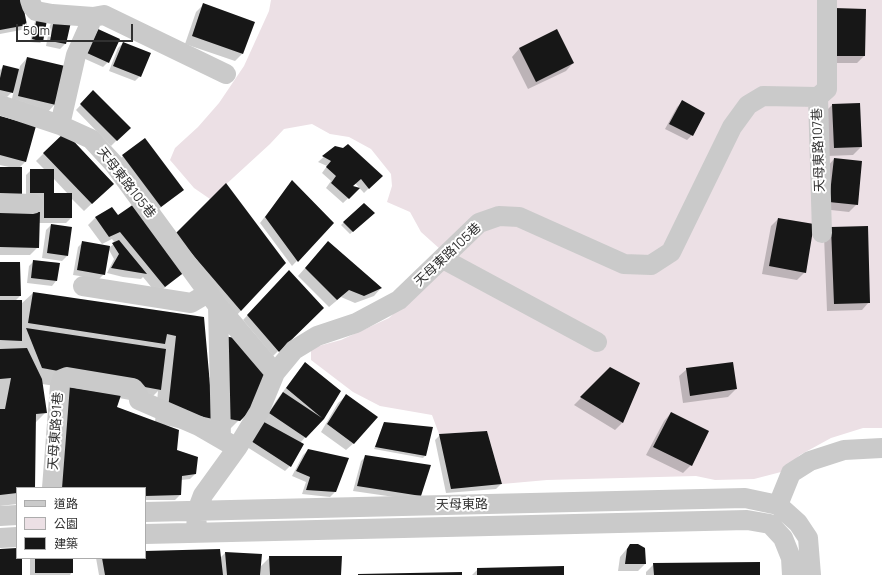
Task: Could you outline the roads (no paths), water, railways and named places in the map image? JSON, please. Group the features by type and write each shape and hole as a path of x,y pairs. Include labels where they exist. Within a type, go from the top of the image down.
{"street":[{"path":"30,0 36,11 52,14 93,17 104,15 226,74"},
{"name":"天母東路107巷","path":"822,233 818,97 827,89 827,0"},
{"path":"60,125 76,55 93,17"},
{"name":"天母東路105巷","path":"196,533 197,511 203,495 229,443 259,412 275,373 294,350 318,336 356,323 399,300 479,223 499,216 519,217 624,264 651,265 671,252 732,126 748,105 763,96 818,97"},
{"name":"天母東路105巷","path":"0,105 60,125 91,139 114,164 213,299 275,373"},
{"path":"0,203 33,204"},
{"path":"442,259 597,342"},
{"path":"83,286 190,303 213,299 229,443"},
{"name":"天母東路91巷","path":"52,487 60,385 62,378 67,377 133,388 138,394 139,400 198,426 229,443"},
{"path":"811,575 808,538 798,523 778,505 791,473 810,461 844,450 882,448"},
{"name":"天母東路","path":"146,512 745,498 778,505"},
{"path":"0,516 16,515"},
{"name":"天母東路","path":"146,534 739,520 770,524 783,538 791,558 792,575"},
{"path":"0,538 16,537"}]}
